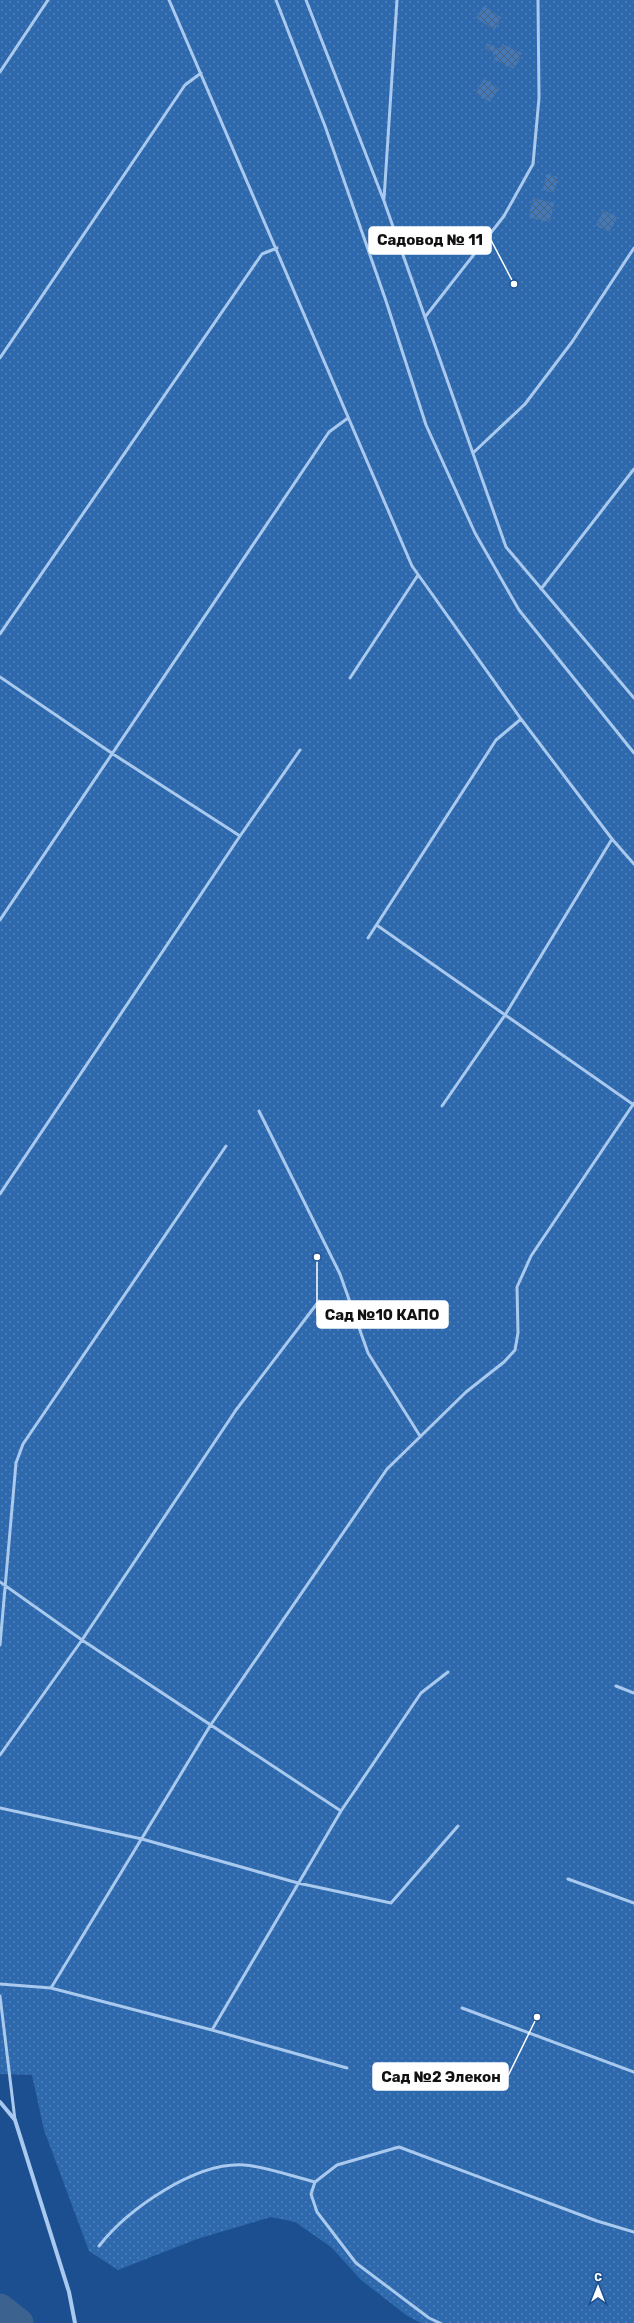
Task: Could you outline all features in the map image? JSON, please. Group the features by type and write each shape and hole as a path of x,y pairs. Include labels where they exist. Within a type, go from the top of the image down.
{"street":[{"path":"0,2102 15,2120 69,2292 75,2323"}],"lane":[{"path":"0,72 48,0"},
{"path":"169,0 277,248 348,418 418,575 521,718 612,839 634,864"},
{"path":"276,0 325,126 386,301 426,425 475,533 519,610 634,753"},
{"path":"306,0 384,201 506,547 634,698"},
{"path":"384,201 397,0"},
{"path":"425,317 504,216 533,164 539,98 538,0"},
{"path":"0,358 185,85 201,73"},
{"path":"0,634 262,254 277,248"},
{"path":"473,453 525,404 572,342 634,248"},
{"path":"0,920 329,432 348,418"},
{"path":"541,589 634,469"},
{"path":"350,678 418,575"},
{"path":"0,676 113,754 240,836"},
{"path":"368,938 378,926 496,740 521,718"},
{"path":"0,1194 240,836 300,750"},
{"path":"442,1106 505,1015 612,839"},
{"path":"51,1988 210,1726 387,1469 466,1392 504,1362 515,1350 518,1333 517,1287 528,1262 634,1104 378,926"},
{"path":"259,1111 340,1274 368,1354 420,1436"},
{"path":"0,1645 16,1463 23,1444 226,1146"},
{"path":"0,1755 82,1640 236,1410 319,1301"},
{"path":"0,1582 82,1640 210,1726 341,1811"},
{"path":"212,2030 341,1811 421,1693 448,1672"},
{"path":"616,1686 634,1693"},
{"path":"0,1808 142,1839 298,1883 391,1903 458,1826"},
{"path":"568,1879 634,1903"},
{"path":"0,1984 51,1988 212,2030 347,2068"},
{"path":"0,1996 15,2120"},
{"path":"462,2008 634,2072"},
{"path":"440,2323 429,2318 356,2263 317,2212 311,2194 315,2182 337,2165 400,2147 597,2221 634,2232"},
{"path":"99,2246 112,2229 156,2194 208,2170 244,2165 315,2182"}],"shaded area":[{"path":"0,0 634,0 634,2323 421,2323 406,2315 361,2280 331,2247 295,2222 271,2217 197,2239 118,2270 89,2251 44,2130 32,2075 0,2074"}],"building":[{"path":"484,6 502,18 494,30 476,18"},
{"path":"487,43 500,49 502,44 522,53 514,69 493,59 496,54 485,49"},
{"path":"484,79 499,88 490,102 475,93"},
{"path":"546,174 558,177 554,193 543,190"},
{"path":"533,198 554,203 550,222 529,218"},
{"path":"603,210 617,217 610,232 596,226"}],"waterway":[{"path":"0,2308 19,2323"}],"place":[{"name":"Садовод № 11","path":"514,284"},
{"name":"Сад №10 КАПО","path":"317,1257"},
{"name":"Сад №2 Элекон","path":"537,2017"}]}
